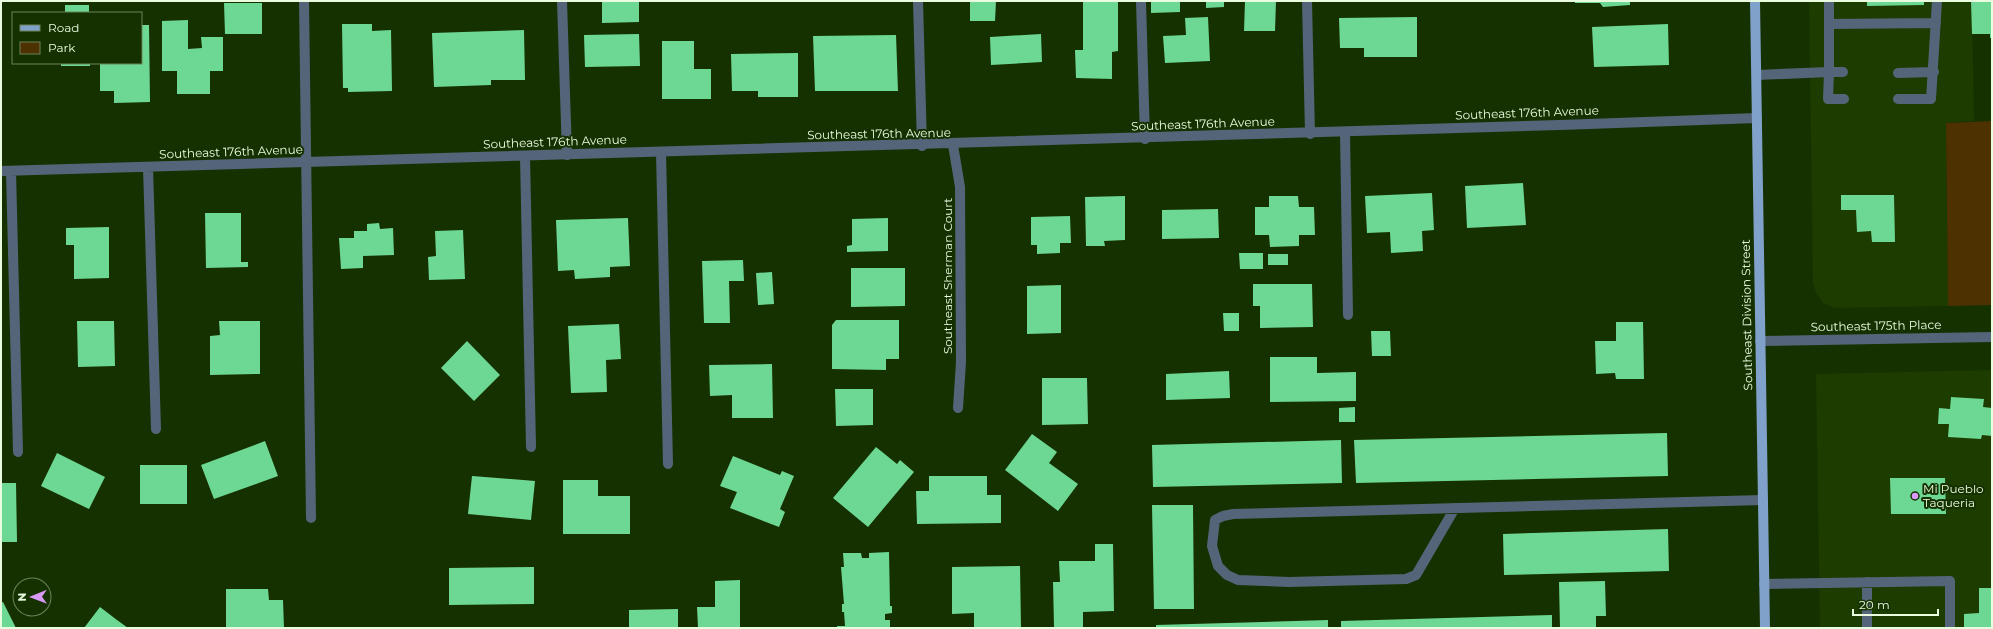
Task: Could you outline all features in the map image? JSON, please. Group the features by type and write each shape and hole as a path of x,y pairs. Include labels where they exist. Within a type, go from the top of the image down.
{"main road":[{"name":"Southeast Division Street","path":"1755,1 1765,628"}],"street":[{"path":"304,1 311,518"},
{"path":"562,1 567,155"},
{"path":"918,1 922,146"},
{"path":"1141,1 1145,139"},
{"path":"1307,1 1310,134"},
{"path":"1829,1 1828,99 1844,99"},
{"path":"1898,99 1931,99 1934,72 1937,1"},
{"path":"1829,24 1936,22"},
{"path":"1757,75 1843,72"},
{"path":"1898,72 1934,72"},
{"name":"Southeast 176th Avenue","path":"6,171 922,146 1758,118"},
{"path":"1345,132 1348,315"},
{"name":"Southeast Sherman Court","path":"953,145 960,187 962,362 958,408"},
{"path":"661,152 668,464"},
{"path":"526,156 531,447"},
{"path":"148,167 156,429"},
{"path":"6,171 18,452"},
{"name":"Southeast 175th Place","path":"1760,341 1992,338"},
{"path":"1455,508 1416,575 1406,579 1289,582 1238,580 1227,575 1218,566 1212,546 1215,520 1224,516 1455,508 1763,500"},
{"path":"1764,584 1950,581 1950,628"},
{"path":"1867,582 1867,628"}],"shaded area":[{"path":"1809,1 1972,1 1974,121 1946,123 1948,306 1835,308 1823,303 1816,292 1813,283"},
{"path":"1992,370 1992,628 1820,628 1816,374"}],"green space":[{"path":"1992,121 1992,305 1948,306 1946,123"}],"building":[{"path":"602,1 639,1 639,22 602,23"},
{"path":"970,1 996,1 995,21 970,21"},
{"path":"1083,1 1118,1 1118,51 1112,52 1112,79 1076,78 1075,50 1083,50"},
{"path":"1151,1 1180,1 1180,12 1151,13"},
{"path":"1206,1 1224,1 1224,7 1206,8"},
{"path":"1245,1 1276,1 1275,31 1244,31"},
{"path":"1575,1 1630,1 1630,5 1603,7 1600,3 1575,3"},
{"path":"1867,1 1924,1 1924,5 1867,6"},
{"path":"1971,1 1992,1 1992,38 1990,38 1990,34 1972,34"},
{"path":"224,3 262,3 262,34 225,34"},
{"path":"65,5 89,5 89,12 65,12"},
{"path":"1208,17 1210,61 1165,63 1163,36 1186,35 1185,18"},
{"path":"1417,17 1417,57 1364,57 1364,48 1340,48 1339,18"},
{"path":"188,20 188,49 202,48 201,37 223,37 223,71 210,71 210,94 177,94 177,71 162,71 162,21"},
{"path":"342,24 372,24 372,31 391,30 392,91 348,92 348,88 343,88"},
{"path":"1668,24 1669,65 1594,67 1592,27"},
{"path":"142,25 149,25 150,102 114,103 114,91 100,91 100,64 142,64"},
{"path":"524,30 525,80 491,80 491,85 434,87 432,33"},
{"path":"639,34 640,66 585,67 584,35"},
{"path":"1041,34 1042,62 991,65 990,37"},
{"path":"896,35 898,91 815,91 813,36"},
{"path":"662,41 694,41 694,69 711,69 711,99 662,99"},
{"path":"798,53 798,97 758,97 758,91 732,91 731,54"},
{"path":"61,64 90,64 90,66 61,66"},
{"path":"1523,183 1526,225 1467,228 1465,186"},
{"path":"1432,193 1434,230 1422,231 1423,251 1391,253 1390,232 1367,233 1365,196"},
{"path":"1841,195 1894,195 1895,242 1872,242 1871,231 1857,232 1856,210 1841,210"},
{"path":"1125,196 1125,240 1104,241 1105,246 1086,246 1085,197"},
{"path":"1269,196 1298,196 1299,207 1314,207 1315,235 1299,235 1299,246 1270,247 1269,235 1255,235 1255,207 1269,207"},
{"path":"1218,209 1219,238 1162,239 1162,210"},
{"path":"205,213 241,213 241,262 248,262 248,267 206,268"},
{"path":"1070,216 1071,243 1060,243 1060,253 1037,254 1037,245 1031,245 1031,217"},
{"path":"628,218 630,266 610,267 610,277 575,279 574,270 558,271 556,220"},
{"path":"888,218 888,251 847,252 847,246 852,245 852,219"},
{"path":"379,223 380,229 393,228 394,255 363,256 363,268 341,269 339,238 354,238 354,231 367,231 367,224"},
{"path":"109,227 109,278 74,279 74,245 66,245 66,228"},
{"path":"463,230 465,279 429,280 428,257 436,256 435,231"},
{"path":"1239,253 1263,253 1263,269 1240,269"},
{"path":"1268,254 1288,254 1288,265 1268,265"},
{"path":"743,260 744,281 729,281 730,323 704,323 702,261"},
{"path":"851,268 905,268 905,306 851,307"},
{"path":"772,272 774,304 758,305 756,273"},
{"path":"1253,284 1312,284 1313,327 1260,328 1260,306 1253,306"},
{"path":"1061,285 1061,333 1027,334 1027,286"},
{"path":"1223,313 1239,313 1239,331 1224,331"},
{"path":"836,320 899,320 899,359 886,359 886,370 832,369 832,325"},
{"path":"77,321 114,321 115,366 78,367"},
{"path":"219,321 260,321 260,374 210,375 210,336 220,335"},
{"path":"1616,322 1643,322 1644,379 1616,379 1615,373 1596,374 1595,341 1616,341"},
{"path":"619,324 621,359 606,360 607,392 571,393 568,326"},
{"path":"1371,331 1390,331 1391,356 1372,356"},
{"path":"467,341 500,375 474,401 441,368"},
{"path":"1270,357 1317,357 1317,373 1356,372 1356,401 1270,402"},
{"path":"772,364 773,418 732,418 732,395 710,396 709,365"},
{"path":"1229,371 1230,398 1166,400 1166,374"},
{"path":"1042,378 1087,378 1088,424 1042,425"},
{"path":"835,389 873,389 873,425 836,426"},
{"path":"1951,397 1984,399 1983,407 1992,408 1992,436 1982,435 1981,439 1948,437 1949,424 1938,424 1939,408 1950,409"},
{"path":"1355,407 1355,422 1339,422 1339,408"},
{"path":"1667,433 1668,476 1356,483 1354,440"},
{"path":"1032,434 1057,452 1049,463 1078,484 1058,511 1005,470"},
{"path":"1341,440 1342,483 1153,487 1152,445"},
{"path":"265,441 278,476 214,499 201,465"},
{"path":"876,447 897,464 900,460 914,472 868,527 833,498"},
{"path":"57,453 105,477 89,509 41,486"},
{"path":"733,456 780,475 782,471 794,476 780,509 785,512 779,527 730,508 737,492 720,486"},
{"path":"140,465 187,465 187,504 140,504"},
{"path":"472,476 535,481 531,520 468,514"},
{"path":"929,476 987,476 987,495 1001,495 1001,523 917,524 916,491 929,491"},
{"path":"1890,478 1945,478 1946,514 1891,514"},
{"path":"563,480 598,480 598,496 630,496 630,534 563,534"},
{"path":"1,483 16,483 17,542 1,542"},
{"path":"1152,505 1193,505 1194,609 1154,609"},
{"path":"1668,529 1669,571 1504,575 1503,534"},
{"path":"1095,544 1113,544 1114,611 1083,612 1083,627 1054,627 1053,582 1060,582 1059,561 1095,561"},
{"path":"889,552 890,606 892,606 892,613 885,614 885,620 890,620 890,628 837,628 837,626 845,626 844,612 842,612 842,604 844,604 841,567 844,567 843,553 861,553 862,558 869,558 869,553"},
{"path":"1020,566 1021,628 974,628 974,613 952,614 952,567"},
{"path":"534,567 534,604 449,605 449,568"},
{"path":"740,580 740,628 698,628 697,607 715,607 715,581"},
{"path":"1605,581 1606,616 1596,616 1596,628 1560,628 1559,582"},
{"path":"1979,588 1992,588 1992,628 1964,628 1964,614 1979,613"},
{"path":"226,589 268,589 269,600 283,600 284,628 226,628"},
{"path":"3,602 16,628 1,628 1,603"},
{"path":"100,607 117,620 128,628 84,628"},
{"path":"678,609 678,628 629,628 629,610"},
{"path":"1552,615 1552,628 1341,628 1341,621"},
{"path":"1328,620 1328,628 1156,628 1156,625"}],"place":[{"name":"Mi Pueblo Taqueria","path":"1915,496"}]}
